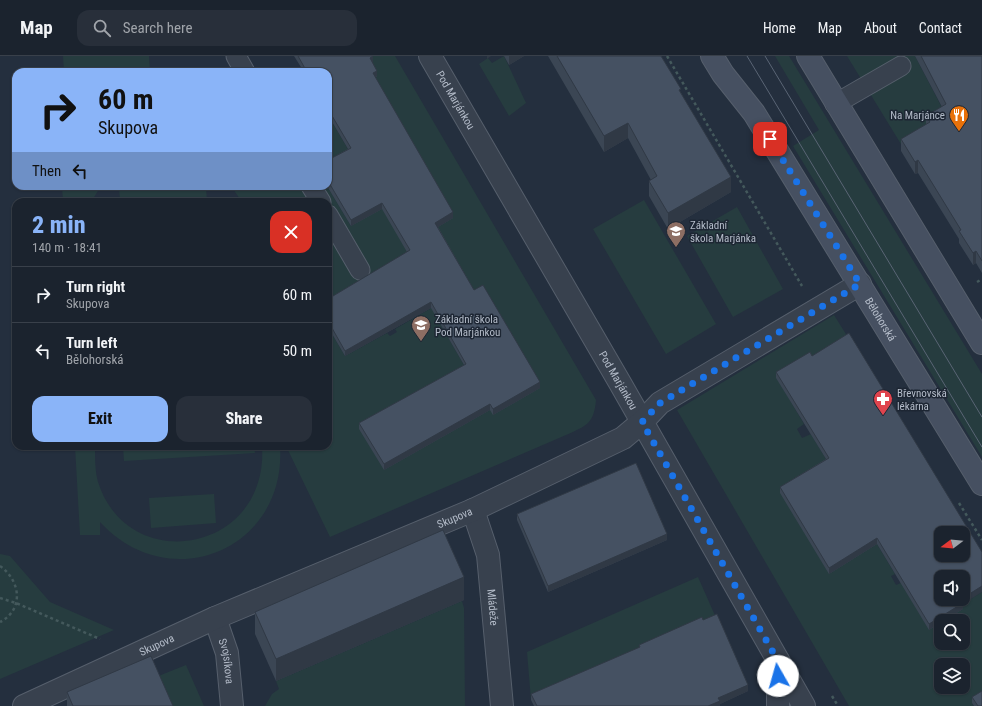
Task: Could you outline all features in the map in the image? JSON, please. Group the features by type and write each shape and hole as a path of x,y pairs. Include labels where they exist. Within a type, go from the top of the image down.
{"street":[{"name":"Pod Marjánkou","path":"430,56 642,422 804,706"},
{"name":"Bělohorská","path":"712,56 723,74 754,113 982,484"},
{"path":"808,56 835,104 982,343"},
{"name":"Skupova","path":"24,706 215,618 473,510 623,438 642,422 660,403 860,284"},
{"name":"Mládeže","path":"473,510 488,555 502,706"},
{"name":"Svojsíkova","path":"215,618 227,653 232,706"},
{"path":"778,661 778,706"}],"lane":[{"path":"236,56 243,68"},
{"path":"835,104 901,66"},
{"path":"332,222 360,270"}],"path":[{"path":"666,56 801,284"},
{"path":"0,566 9,572 15,582 18,592 16,603 12,612 0,622"},
{"path":"0,598 16,603 106,642"}],"green space":[{"path":"63,56 149,56 150,68 64,68"},
{"path":"369,56 395,56 596,400 591,419 579,429 330,537 288,450 332,450 332,334 345,356 387,333 390,336 397,332 395,329 440,303 437,318 483,398 474,296 435,229 373,79"},
{"path":"504,56 526,103 509,116 479,64 488,58 492,63"},
{"path":"775,56 789,56 982,374 982,457 793,146 819,130"},
{"path":"847,56 915,56 950,123 904,149"},
{"path":"332,122 352,156 332,164"},
{"path":"62,190 98,190 94,198 63,198"},
{"path":"119,190 206,190 207,198 120,198"},
{"path":"234,190 329,190 351,226 381,207 412,255 332,303 332,198 239,198"},
{"path":"644,200 716,324 666,354 593,229"},
{"path":"737,207 783,289 733,317 687,236"},
{"path":"834,315 849,339 777,378 804,424 797,429 802,438 811,434 895,574 891,576 896,585 901,583 929,629 934,626 934,650 970,650 970,614 955,614 963,609 962,606 970,606 970,599 982,592 982,697 972,703 974,706 849,706 677,410"},
{"path":"75,450 95,450 98,482 114,512 137,532 165,541 194,540 221,529 244,510 258,482 262,450 280,450 277,482 265,512 245,535 219,551 190,559 159,557 128,545 100,522 100,535 80,535"},
{"path":"123,450 255,450 255,453 124,461"},
{"path":"214,494 216,523 151,528 149,498"},
{"path":"0,554 10,556 50,602 114,630 0,679"},
{"path":"698,577 717,620 531,700 527,652"},
{"path":"462,601 464,608 465,706 265,706 272,694 279,689 276,681"},
{"path":"186,665 204,706 163,706 151,679"}],"building":[{"path":"298,56 373,56 370,58 377,71 373,73 453,212 435,223 474,290 483,285 540,382 493,409 490,404 384,464 359,423 466,364 431,302 345,351 332,328 332,297 410,250 382,203 351,220 332,188 332,158 351,148 332,116 332,68 305,68"},
{"path":"557,56 661,56 681,89 679,90 731,177 668,213 649,181 657,176 628,123 604,136"},
{"path":"921,56 982,56 982,261 976,251 973,253 959,231 961,230 918,160 915,162 901,139 930,122 926,116 946,104"},
{"path":"849,333 966,526 934,526 934,562 970,562 970,532 982,552 982,586 970,594 970,570 934,570 934,606 958,606 945,614 934,614 934,621 929,624 877,538 829,568 780,487 829,458 776,372 810,352 812,356"},
{"path":"636,463 667,534 548,586 517,514"},
{"path":"443,530 464,577 276,659 255,612"},
{"path":"717,614 748,685 718,698 720,701 708,706 537,706 531,694 640,647 639,645 702,617 703,620"},
{"path":"151,656 173,706 73,706 67,692"},
{"path":"982,691 982,706 978,706 972,697"}],"tram line":[{"path":"747,56 982,447"},
{"path":"765,56 982,417"}],"place":[{"name":"Na Marjánce","path":"959,132"},
{"name":"Základní škola Marjánka","path":"676,248"},
{"name":"Základní škola Pod Marjánkou","path":"421,342"},
{"name":"Břevnovská lékárna","path":"883,416"}],"route":[{"path":"770,139 860,284 660,403 642,422 778,661 778,676"}]}
